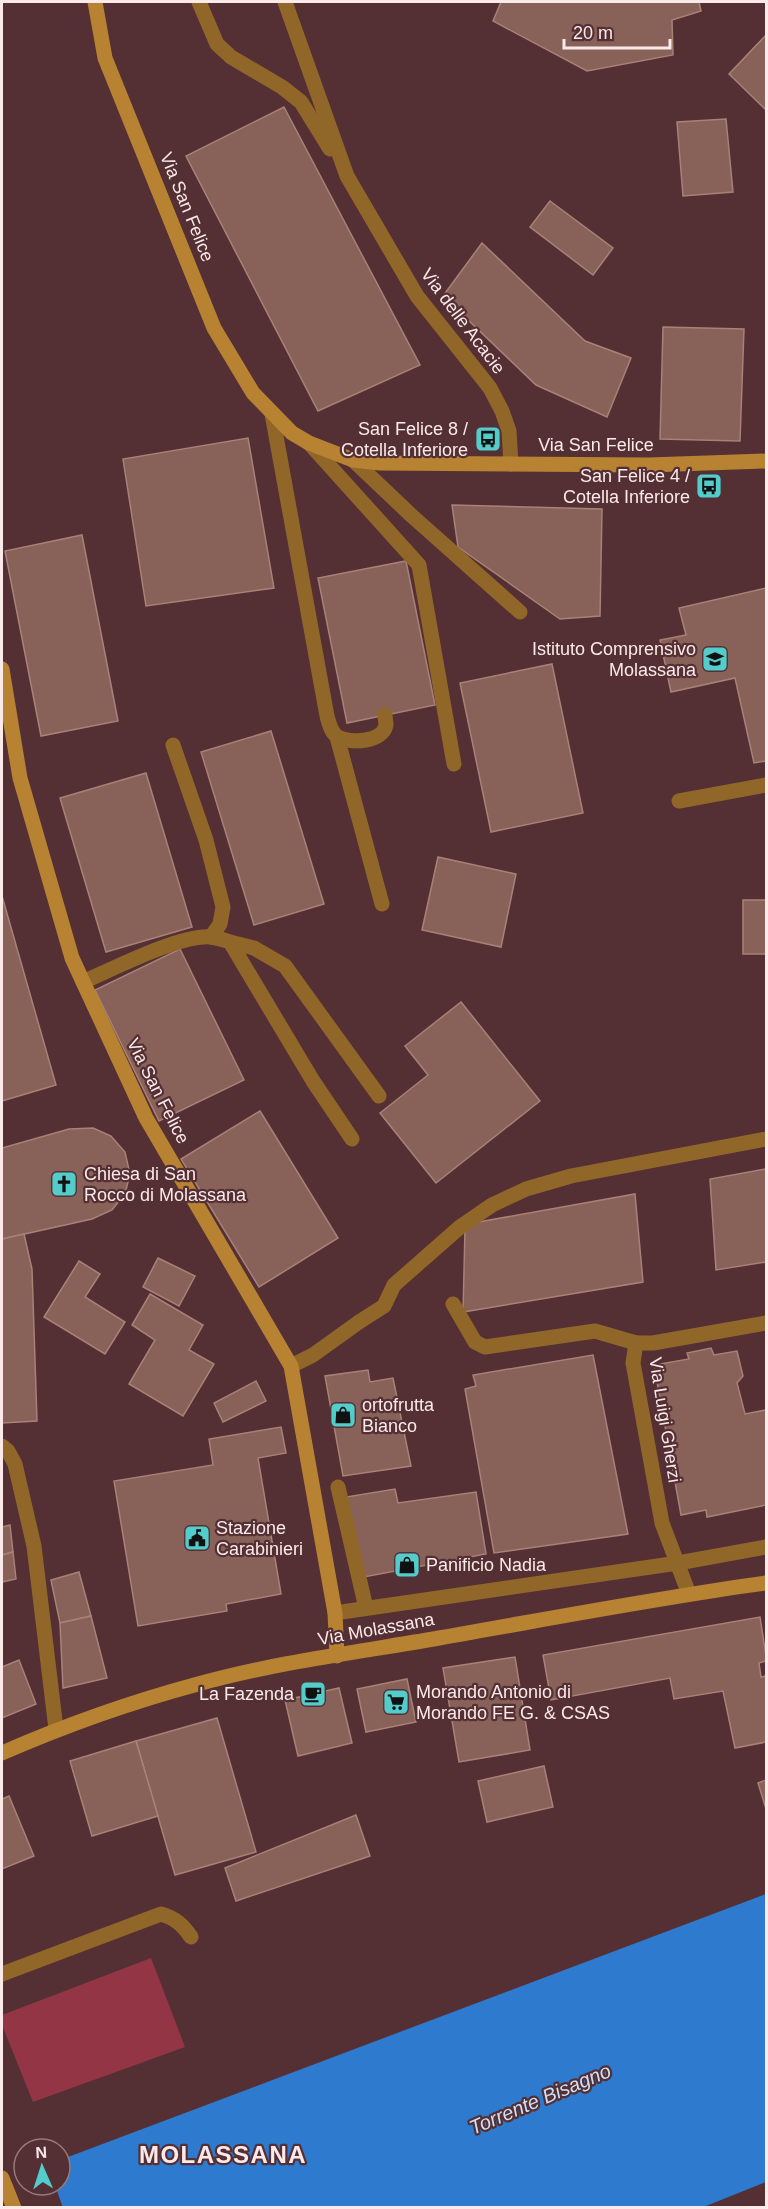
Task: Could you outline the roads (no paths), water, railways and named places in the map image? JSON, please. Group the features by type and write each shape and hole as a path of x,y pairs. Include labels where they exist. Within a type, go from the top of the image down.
{"street":[{"name":"Via San Felice","path":"95,2 105,58 214,328 253,393 292,433 309,443 353,460 380,463 649,465 766,461"},
{"name":"Via delle Acacie","path":"199,2 217,44 231,57 282,87 301,102 417,296 490,388 509,430 511,464"},
{"name":"Via delle Acacie","path":"285,2 347,177"},
{"path":"272,414 327,716 331,729 337,737 382,904"},
{"name":"Via San Felice","path":"309,443 419,565 454,764"},
{"name":"Via San Felice","path":"353,460 520,612"},
{"name":"Via San Felice","path":"2,669 20,778 72,958 146,1118 291,1366 335,1613 336,1656"},
{"path":"337,737 347,740 376,738 386,724 385,715"},
{"path":"173,745 206,840 223,906 220,924 211,937"},
{"path":"679,801 766,785"},
{"path":"83,982 158,949 193,938 211,937 254,948 285,966 379,1096"},
{"path":"230,942 313,1081 352,1138"},
{"path":"291,1366 313,1355 384,1306 394,1286 460,1227 492,1205 526,1189 571,1176 766,1139"},
{"path":"453,1304 475,1342 485,1347 595,1331 636,1343"},
{"name":"Via Luigi Gherzi","path":"688,1594 662,1523 633,1363 636,1343 766,1323"},
{"path":"2,1446 8,1451 15,1464 34,1546 56,1729"},
{"path":"338,1487 366,1608"},
{"path":"335,1613 678,1563 766,1547"},
{"name":"Via Molassana","path":"2,1753 56,1729 123,1705 201,1683 336,1656 688,1594 766,1583"},
{"path":"2,1974 161,1914 177,1921 191,1937"},
{"path":"2,2178 14,2208"}],"water":[{"name":"Torrente Bisagno","path":"766,1894 766,2182 701,2208 2,2208 13,2197 72,2197 72,2155"}],"place":[{"name":"San Felice 8 / Cotella Inferiore","path":"488,439"},
{"name":"San Felice 4 / Cotella Inferiore","path":"709,486"},
{"name":"Istituto Comprensivo Molassana","path":"715,659"},
{"name":"Chiesa di San Rocco di Molassana","path":"64,1184"},
{"name":"ortofrutta Bianco","path":"343,1415"},
{"name":"Stazione Carabinieri","path":"197,1538"},
{"name":"Panificio Nadia","path":"407,1565"},
{"name":"La Fazenda","path":"313,1694"},
{"name":"Morando Antonio di Morando FE G. & CSAS","path":"396,1702"}],"district":[{"name":"MOLASSANA","path":"223,2155"}]}
